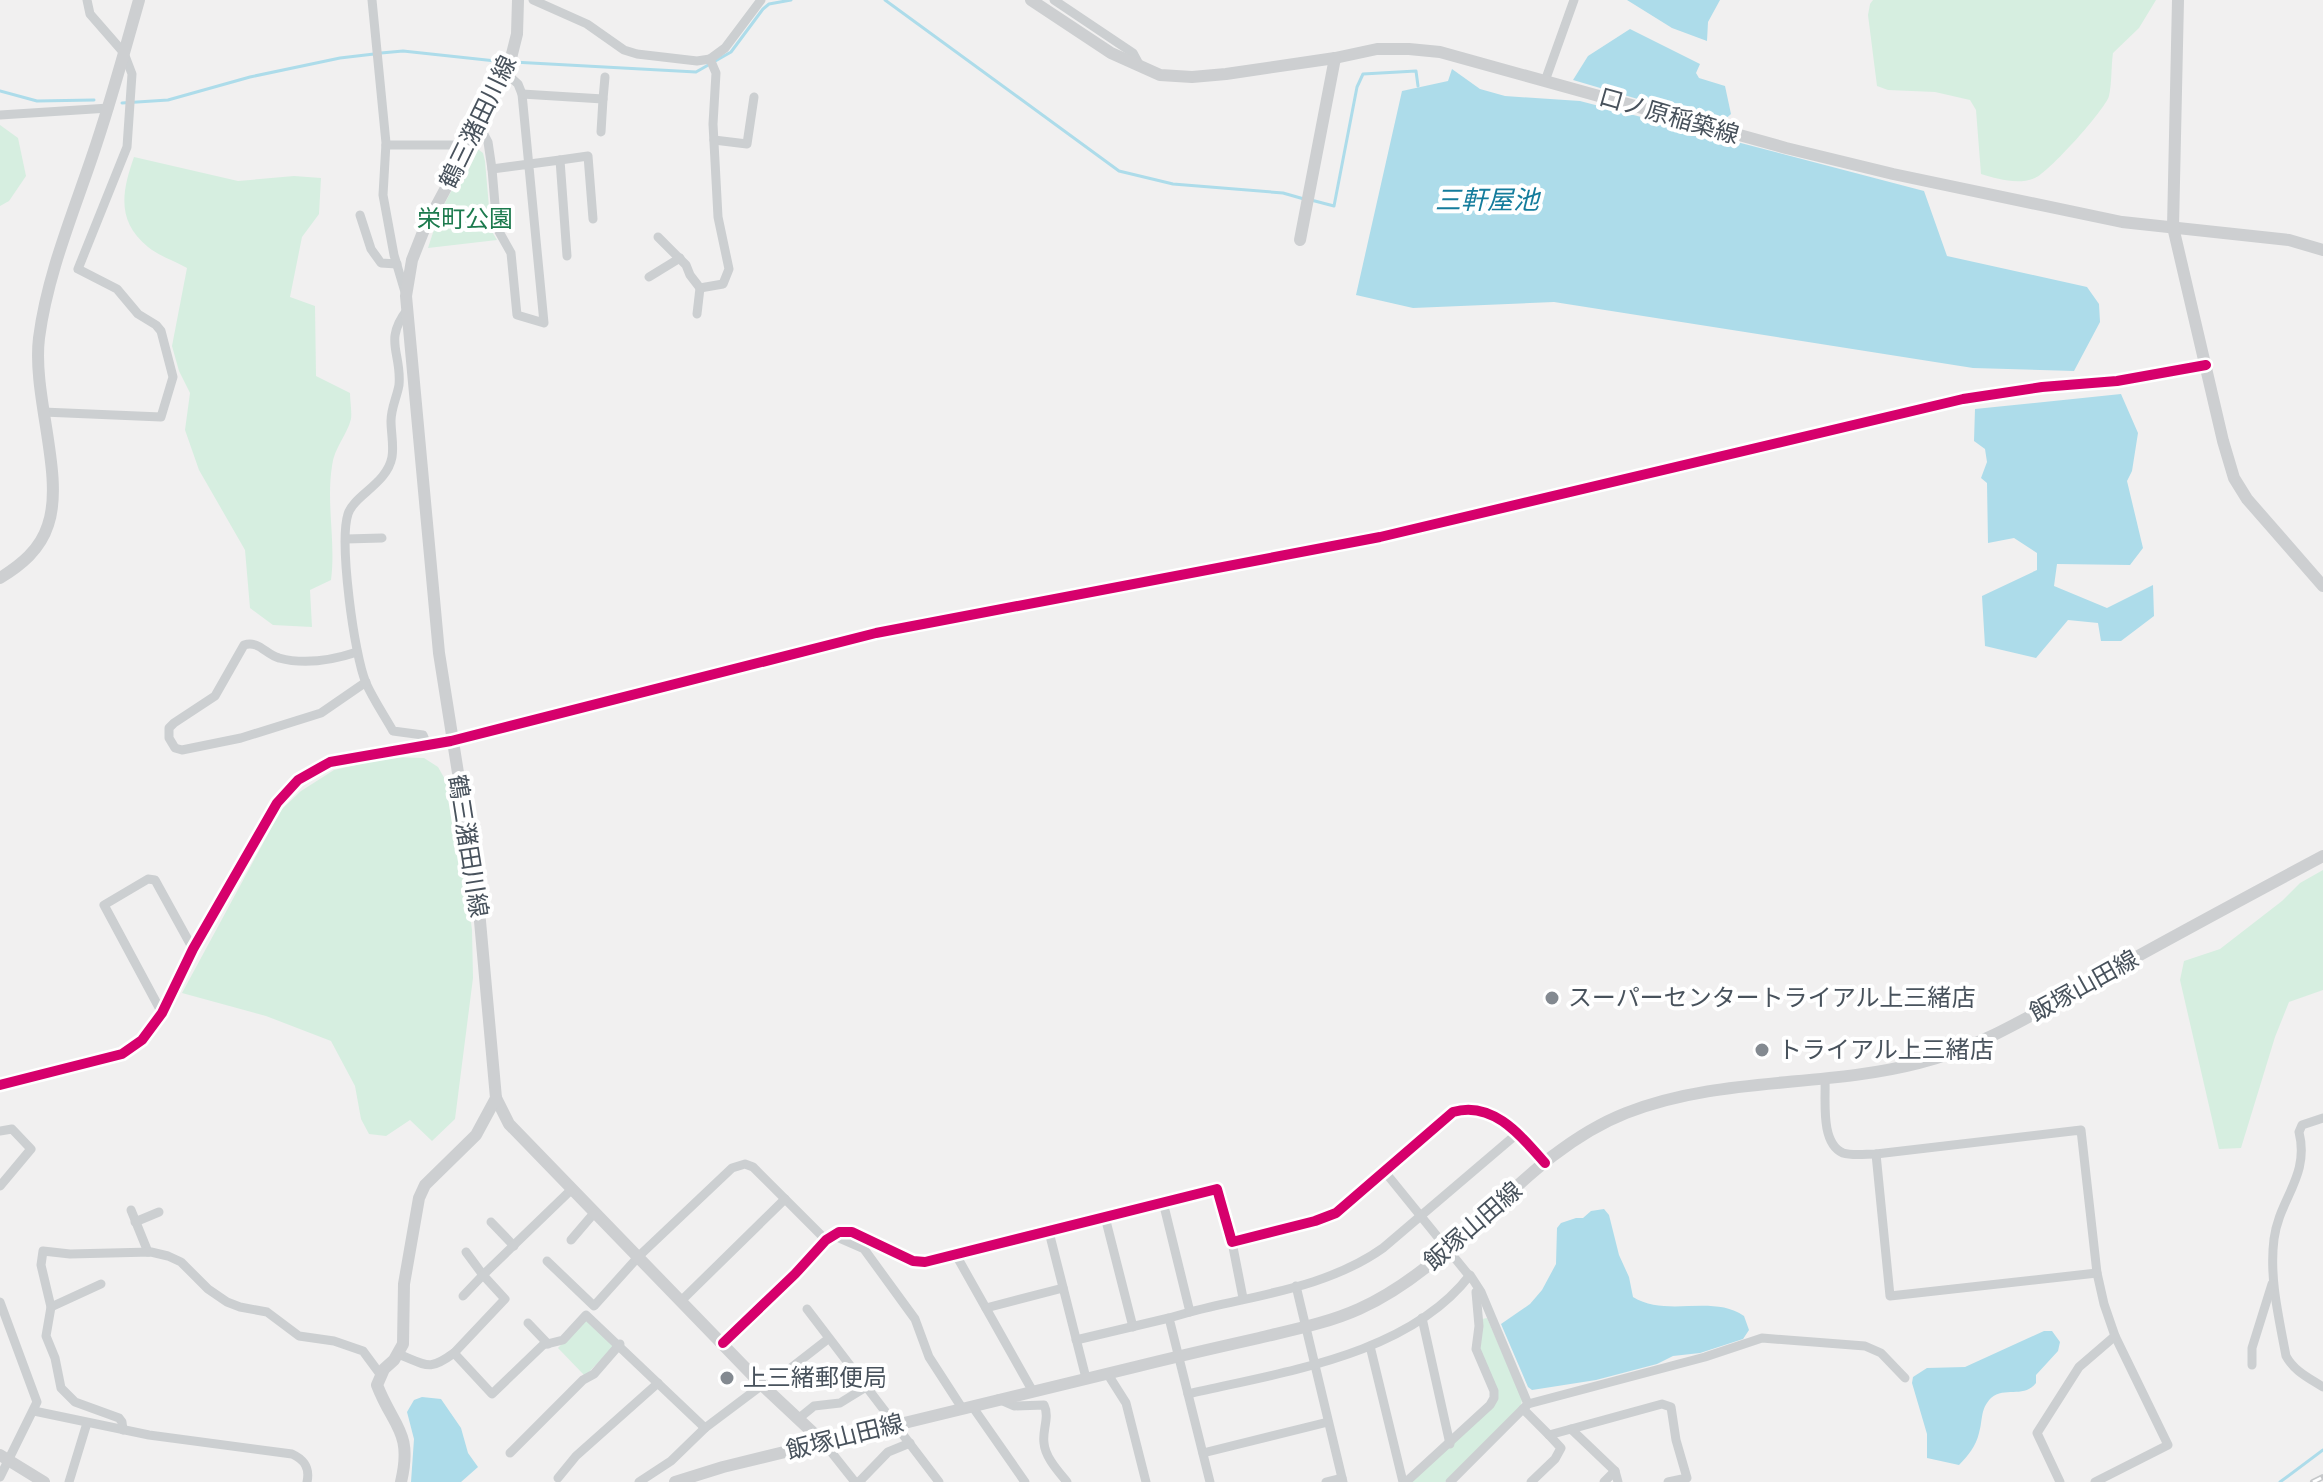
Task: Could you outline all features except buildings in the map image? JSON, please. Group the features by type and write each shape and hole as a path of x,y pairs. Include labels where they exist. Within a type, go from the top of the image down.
{"main road":[{"path":"0,578 21,565 38,545 49,524 52,483 39,385 39,340 53,273 109,108 139,0"},
{"name":"鶴三潴田川線","path":"496,1098 478,899 439,653 406,296 412,260 425,227 507,74 517,34 518,0"},
{"name":"口ノ原稲築線","path":"1031,0 1111,53 1160,75 1192,77 1335,58 1377,49 1440,52 1786,148 1893,174 2122,222 2289,240 2323,250"},
{"path":"2178,0 2173,227 2206,365 2234,478 2247,499 2323,586"},
{"path":"1300,240 1335,58"},
{"path":"0,1085 122,1054 142,1040 162,1013 193,949 277,803 298,780 330,762 451,741 876,633 1380,537 1963,399 2042,387 2117,381 2206,365"},
{"name":"飯塚山田線","path":"675,1482 723,1467 1032,1390 1306,1327 1355,1311 1407,1282 1545,1163 1621,1115 1661,1101 1702,1092 1825,1080 1921,1063 2020,1021 2323,856"},
{"path":"496,1098 509,1124 764,1387 824,1443"},
{"path":"401,1482 405,1463 404,1438 377,1385 380,1374 403,1344 404,1284 419,1198 425,1185 476,1135 496,1098"},
{"path":"4,1457 44,1482"}],"street":[{"path":"43,412 161,417 173,377 161,331 156,325 138,314 117,289 78,269 127,147 132,74 124,53 90,14 87,0"},
{"path":"372,0 386,145 383,195 406,296"},
{"path":"533,0 587,24 624,50 697,61 710,59 725,48 761,0"},
{"path":"1054,0 1133,53 1142,69"},
{"path":"1545,81 1574,0"},
{"path":"700,288 723,284 729,269 718,217 714,140 716,73 710,59"},
{"path":"480,127 488,142 497,228 511,253 517,315 544,323 522,94 518,84 507,74"},
{"path":"601,132 605,77"},
{"path":"522,94 603,99"},
{"path":"714,140 747,144 754,97"},
{"path":"0,115 109,108"},
{"path":"386,145 471,145"},
{"path":"492,169 588,156 593,219"},
{"path":"560,160 567,256"},
{"path":"360,215 375,257 381,263 397,264"},
{"path":"658,237 680,258 700,288 697,314"},
{"path":"649,277 680,258"},
{"path":"407,310 398,322 393,345 399,383 391,419 392,458 372,490 348,514 346,539 357,652 366,682 393,731 423,735 427,745"},
{"path":"346,539 382,538"},
{"path":"357,652 319,661 278,658 254,644 244,645 215,696 174,723 169,728 169,738 175,748 182,750 241,738 321,713 366,682"},
{"path":"162,1013 104,905 148,879 155,880 193,949"},
{"path":"1825,1080 1831,1142 1840,1152 1876,1154 2081,1130 2097,1273 2104,1304 2115,1336 2168,1445 2095,1482"},
{"path":"1232,1242 1336,1213 1453,1112 1474,1110 1511,1125 1545,1163"},
{"path":"2323,1118 2302,1125 2299,1132 2302,1144 2300,1169 2274,1237 2274,1278 2286,1356 2291,1365 2323,1387"},
{"path":"0,1131 12,1129 31,1149 0,1186"},
{"path":"1076,1340 1315,1282 1363,1263 1518,1133"},
{"path":"1876,1154 1890,1296 2097,1273"},
{"path":"547,1261 594,1306 639,1256 732,1168 745,1164 753,1167 829,1238 864,1249 915,1319 929,1357 1025,1482"},
{"path":"1385,1172 1449,1248 1481,1292 1526,1407 1561,1448 1555,1459 1531,1482"},
{"path":"463,1296 572,1189"},
{"path":"723,1343 829,1238 839,1232 852,1232 913,1261 925,1262 1217,1189 1243,1298"},
{"path":"682,1300 785,1199"},
{"path":"1163,1202 1190,1312"},
{"path":"131,1210 148,1252"},
{"path":"135,1222 159,1212"},
{"path":"571,1240 595,1212"},
{"path":"1105,1217 1133,1327"},
{"path":"491,1222 514,1246"},
{"path":"1049,1232 1086,1378"},
{"path":"123,1430 119,1418 75,1402 61,1388 55,1358 46,1336 51,1307 41,1265 43,1251 79,1254 148,1252 181,1262 208,1289 227,1302 267,1312 299,1336 334,1341 363,1351 380,1374"},
{"path":"398,1354 431,1366 437,1365 454,1353 505,1299 466,1252"},
{"path":"956,1255 1032,1390"},
{"path":"1188,1394 1315,1364 1370,1346 1422,1318 1461,1287 1470,1275"},
{"path":"1370,1346 1404,1482 1450,1444 1494,1398 1494,1391 1476,1349 1479,1311 1470,1275"},
{"path":"2252,1365 2252,1348 2274,1278"},
{"path":"51,1307 101,1284"},
{"path":"1296,1286 1342,1480 1326,1482"},
{"path":"986,1308 1063,1288"},
{"path":"0,1302 4,1332 36,1397 34,1411 4,1457 0,1477"},
{"path":"807,1309 939,1482"},
{"path":"454,1353 492,1394 543,1345 563,1340 586,1315 705,1428"},
{"path":"1169,1318 1210,1482"},
{"path":"1422,1318 1450,1444"},
{"path":"528,1323 548,1344"},
{"path":"2060,1482 2037,1433 2079,1367 2115,1336"},
{"path":"1450,1482 1526,1407 1762,1338 1865,1346 1881,1353 1905,1378"},
{"path":"639,1482 671,1461 705,1428 828,1339"},
{"path":"510,1453 583,1380 594,1374 620,1344"},
{"path":"1107,1373 1126,1403 1146,1482"},
{"path":"558,1478 576,1456 658,1383"},
{"path":"798,1419 814,1406 840,1403 866,1387"},
{"path":"998,1399 1014,1406 1044,1405 1048,1412 1043,1445 1067,1482"},
{"path":"1549,1435 1662,1404 1671,1407 1687,1478 1668,1482"},
{"path":"34,1411 123,1430 292,1454 305,1464 307,1482"},
{"path":"1203,1453 1328,1422"},
{"path":"69,1482 87,1423"},
{"path":"1571,1429 1615,1471 1618,1482"},
{"path":"824,1443 857,1482 888,1452 910,1443"},
{"path":"1604,1482 1615,1471"}],"green space":[{"path":"1873,0 2156,0 2139,28 2113,53 2109,96 2098,114 2042,174 2015,181 1981,174 1976,110 1970,100 1935,92 1888,90 1877,86 1868,15"},
{"path":"0,125 18,138 26,176 9,201 0,206"},
{"name":"栄町公園","path":"475,147 483,153 485,161 491,230 497,240 428,248 439,214"},
{"path":"134,157 238,181 294,176 321,178 319,214 302,237 290,297 315,306 316,376 350,393 351,416 332,466 331,580 310,590 312,627 273,625 250,608 245,550 199,470 185,430 190,393 179,371 172,346 187,268 152,250 131,227 124,205"},
{"path":"391,757 424,758 438,767 455,797 472,930 473,978 455,1119 432,1141 410,1120 386,1136 369,1134 361,1119 355,1086 331,1041 266,1016 182,993 281,810 301,791 334,770"},
{"path":"2323,870 2323,990 2289,1002 2241,1148 2219,1149 2180,980 2184,961 2220,949 2282,901 2300,883"},
{"path":"587,1318 615,1345 585,1376 558,1348"},
{"path":"1487,1318 1522,1399 1521,1407 1445,1482 1411,1482 1496,1403 1479,1349 1482,1319"}],"water":[{"path":"1627,0 1720,0 1708,22 1707,41 1672,28"},
{"path":"1630,29 1700,64 1696,73 1699,78 1725,86 1731,114 1723,121 1716,122 1573,80 1588,56"},
{"name":"三軒屋池","path":"1452,69 1480,89 1505,96 1580,101 1924,191 1947,256 2087,287 2099,304 2100,322 2074,371 1973,368 1554,302 1413,308 1356,295 1402,91 1448,81"},
{"path":"2121,394 2138,433 2132,471 2127,481 2143,548 2130,565 2057,564 2054,586 2107,608 2153,585 2154,616 2121,641 2101,641 2098,623 2068,620 2036,658 1985,646 1982,596 2037,570 2037,553 2014,538 1988,543 1987,483 1981,478 1987,462 1985,449 1974,441 1975,409"},
{"path":"1604,1209 1609,1215 1633,1297 1660,1306 1704,1306 1731,1310 1744,1316 1749,1330 1743,1339 1700,1353 1673,1356 1657,1364 1596,1380 1532,1390 1501,1324 1530,1304 1542,1290 1556,1264 1557,1228 1561,1223"},
{"path":"2044,1331 2052,1331 2060,1342 2058,1351 2036,1375 2036,1383 2020,1392 1997,1395 1987,1402 1976,1442 1959,1465 1927,1458 1927,1434 1912,1383 1913,1377 1927,1368 1965,1367"},
{"path":"422,1397 441,1399 461,1428 468,1453 478,1467 461,1482 411,1482 414,1439 407,1412 414,1400"}],"waterway":[{"path":"513,62 696,72 731,52 769,4 791,0"},
{"path":"885,0 1119,171 1173,184 1283,193 1304,199"},
{"path":"381,53 403,51 505,62"},
{"path":"122,103 168,100 250,77 374,54"},
{"path":"1311,200 1334,206 1357,87 1363,74 1416,71 1418,86"},
{"path":"0,91 37,101 94,100"},
{"path":"2280,1482 2323,1450"}],"railway":[{"path":"2313,1482 2323,1477"}],"cycle path":[{"path":"0,1085 122,1054 142,1040 162,1013 193,949 277,803 298,780 330,762 451,741 876,633 1380,537 1963,399 2042,387 2117,381 2206,365"},
{"path":"723,1343 826,1240 839,1232 852,1232 913,1261 925,1262 1217,1189 1232,1242 1336,1213 1453,1112 1467,1110 1481,1111 1505,1123 1545,1163"}],"place":[{"name":"スーパーセンタートライアル上三緒店","path":"1552,998"},
{"name":"トライアル上三緒店","path":"1762,1050"},
{"name":"上三緒郵便局","path":"727,1378"}]}
